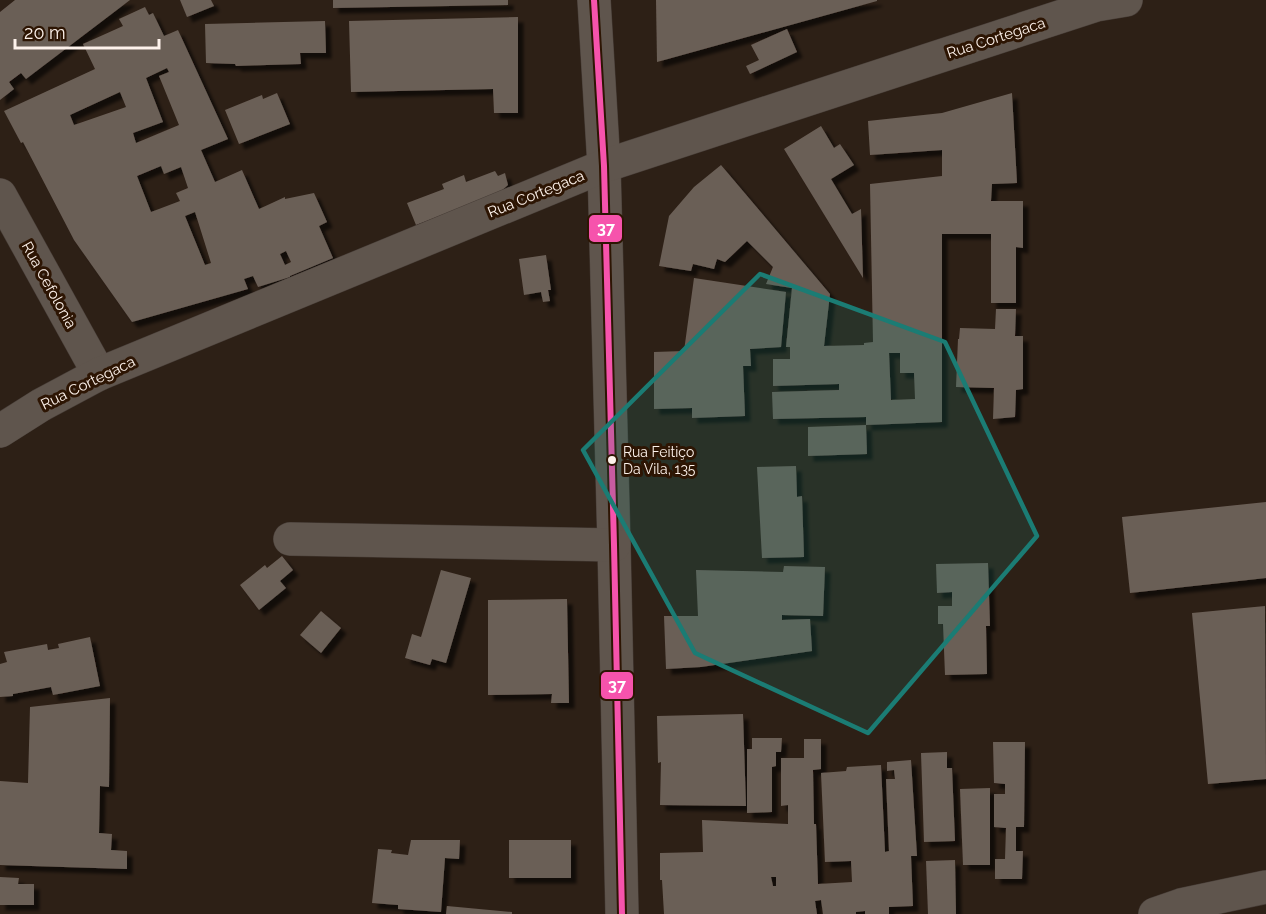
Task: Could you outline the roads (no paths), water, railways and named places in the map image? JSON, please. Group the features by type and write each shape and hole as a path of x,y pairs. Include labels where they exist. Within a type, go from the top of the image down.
{"street":[{"path":"594,0 604,166 622,914"},
{"name":"Rua Cortegaca","path":"0,431 41,405 99,374 604,166 1096,5 1126,0"},
{"name":"Rua Cefolonia","path":"0,195 99,374"},
{"path":"290,539 614,544"},
{"path":"1155,914 1180,905 1266,887"}],"place":[{"name":"Rua Feitiço Da Vila, 135","path":"612,460"}]}
